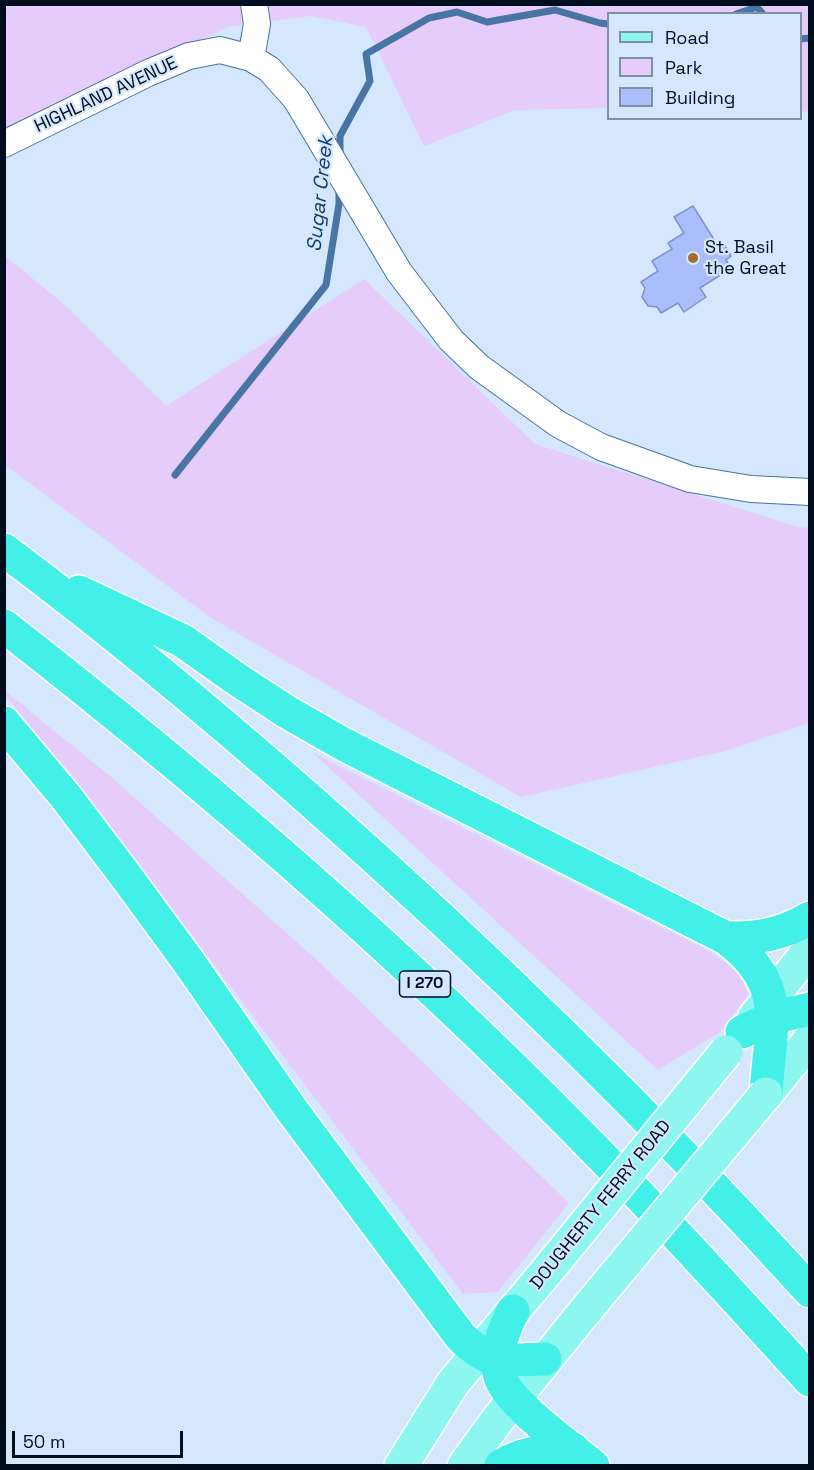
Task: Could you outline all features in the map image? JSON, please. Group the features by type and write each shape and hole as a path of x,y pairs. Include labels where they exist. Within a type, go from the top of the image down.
{"highway":[{"path":"16,559 183,641 261,695 343,744 726,938 756,964 772,1008 766,1094"},
{"path":"16,559 190,696 378,860 460,935 645,1116 810,1291"},
{"name":"I 270","path":"4,626 156,747 231,811 351,916 441,999 608,1163 810,1380"},
{"path":"4,723 66,797 132,885 291,1109 461,1337 488,1356 514,1399 583,1457"},
{"path":"726,938 763,937 791,929 810,918"},
{"path":"772,1008 810,1009"},
{"path":"488,1356 513,1311"},
{"path":"488,1356 545,1359"},
{"path":"501,1466 508,1461 532,1453 583,1457"}],"main road":[{"name":"DOUGHERTY FERRY ROAD","path":"513,1311 734,1042 772,1008 810,950"},
{"path":"464,1466 545,1359 810,1040"},
{"path":"401,1466 453,1383 488,1356"}],"street":[{"path":"251,58 257,24 254,4"},
{"name":"HIGHLAND AVENUE","path":"4,144 148,73 189,56 220,50 251,58 269,69 296,99 357,205 399,272 451,340 479,368 558,423 601,447 690,479 751,489 810,492"}],"green space":[{"path":"4,5 809,5 809,112 802,111 802,12 607,12 607,108 515,110 424,146 366,27 310,16 227,27 5,142"},
{"path":"5,256 64,304 166,406 364,279 535,444 801,528 809,527 809,723 725,751 521,797 211,618 5,465"},
{"path":"5,691 110,776 319,962 569,1203 498,1292 463,1294 77,783 5,695"},
{"path":"313,753 709,951 738,975 748,995 720,1032 658,1070"}],"building":[{"name":"St. Basil the Great","path":"693,206 720,249 725,246 731,256 726,260 729,265 717,273 719,276 700,288 706,297 684,312 678,303 661,313 657,307 648,306 642,297 645,288 641,282 658,271 652,261 672,249 668,243 684,233 674,217"}],"waterway":[{"name":"Sugar Creek","path":"742,12 757,7 761,12"},
{"name":"Sugar Creek","path":"340,154 340,136 370,81 366,54 429,18 457,12 487,22 555,10 607,24"},
{"name":"Sugar Creek","path":"802,39 810,38"},
{"name":"Sugar Creek","path":"175,475 326,285 339,204 339,189"}],"place":[{"name":"St. Basil the Great","path":"693,258"}]}
